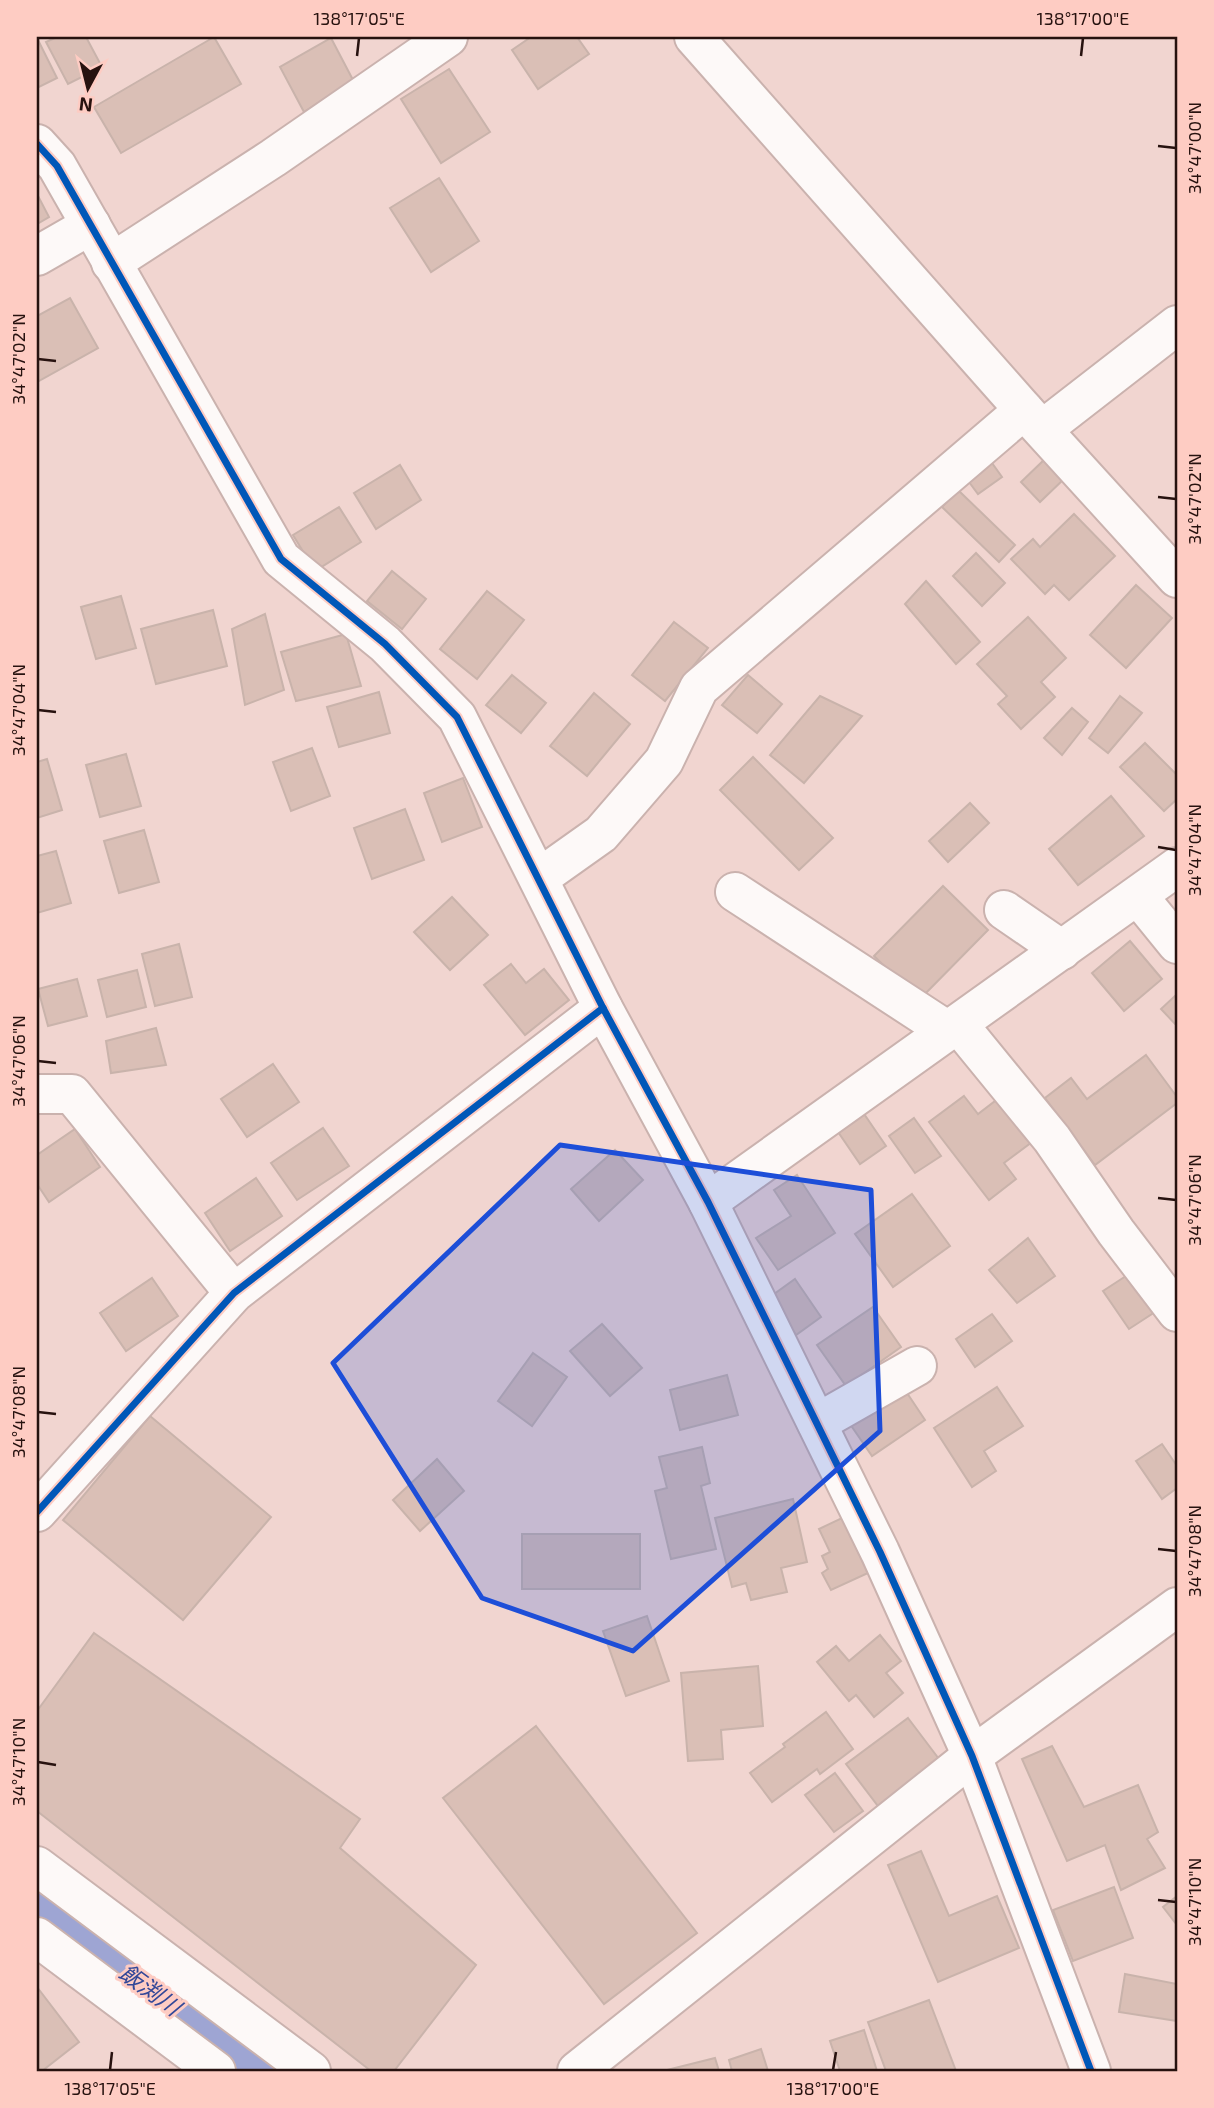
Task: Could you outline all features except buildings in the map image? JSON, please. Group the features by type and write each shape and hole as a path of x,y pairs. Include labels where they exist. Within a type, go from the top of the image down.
{"street":[{"path":"111,263 273,158 448,37"},
{"path":"694,37 1177,578"},
{"path":"37,144 57,166 281,559 385,643 457,718 603,1008 708,1202 880,1552 972,1756 1091,2071"},
{"path":"37,256 90,225"},
{"path":"539,878 601,834 664,761 699,688 1034,419 1177,325"},
{"path":"708,1202 1177,867"},
{"path":"735,892 953,1027 1052,1139 1116,1232 1177,1312"},
{"path":"1138,896 1177,944"},
{"path":"1004,910 1062,950"},
{"path":"37,1512 234,1293 603,1008"},
{"path":"37,1094 72,1094 234,1293"},
{"path":"817,1423 918,1366"},
{"path":"577,2071 972,1756 1177,1607"},
{"path":"37,1866 311,2071"},
{"path":"37,1937 216,2071"}],"highlighted area":[{"path":"560,1145 871,1190 880,1431 633,1651 482,1598 333,1363"}],"waterway":[{"name":"飯渕川","path":"37,1908 263,2071"}],"cycle path":[{"path":"37,144 57,166 281,559 385,644 457,717 603,1008 708,1202 880,1552 972,1756 1091,2071"},
{"path":"37,1512 234,1293 603,1008"}]}
